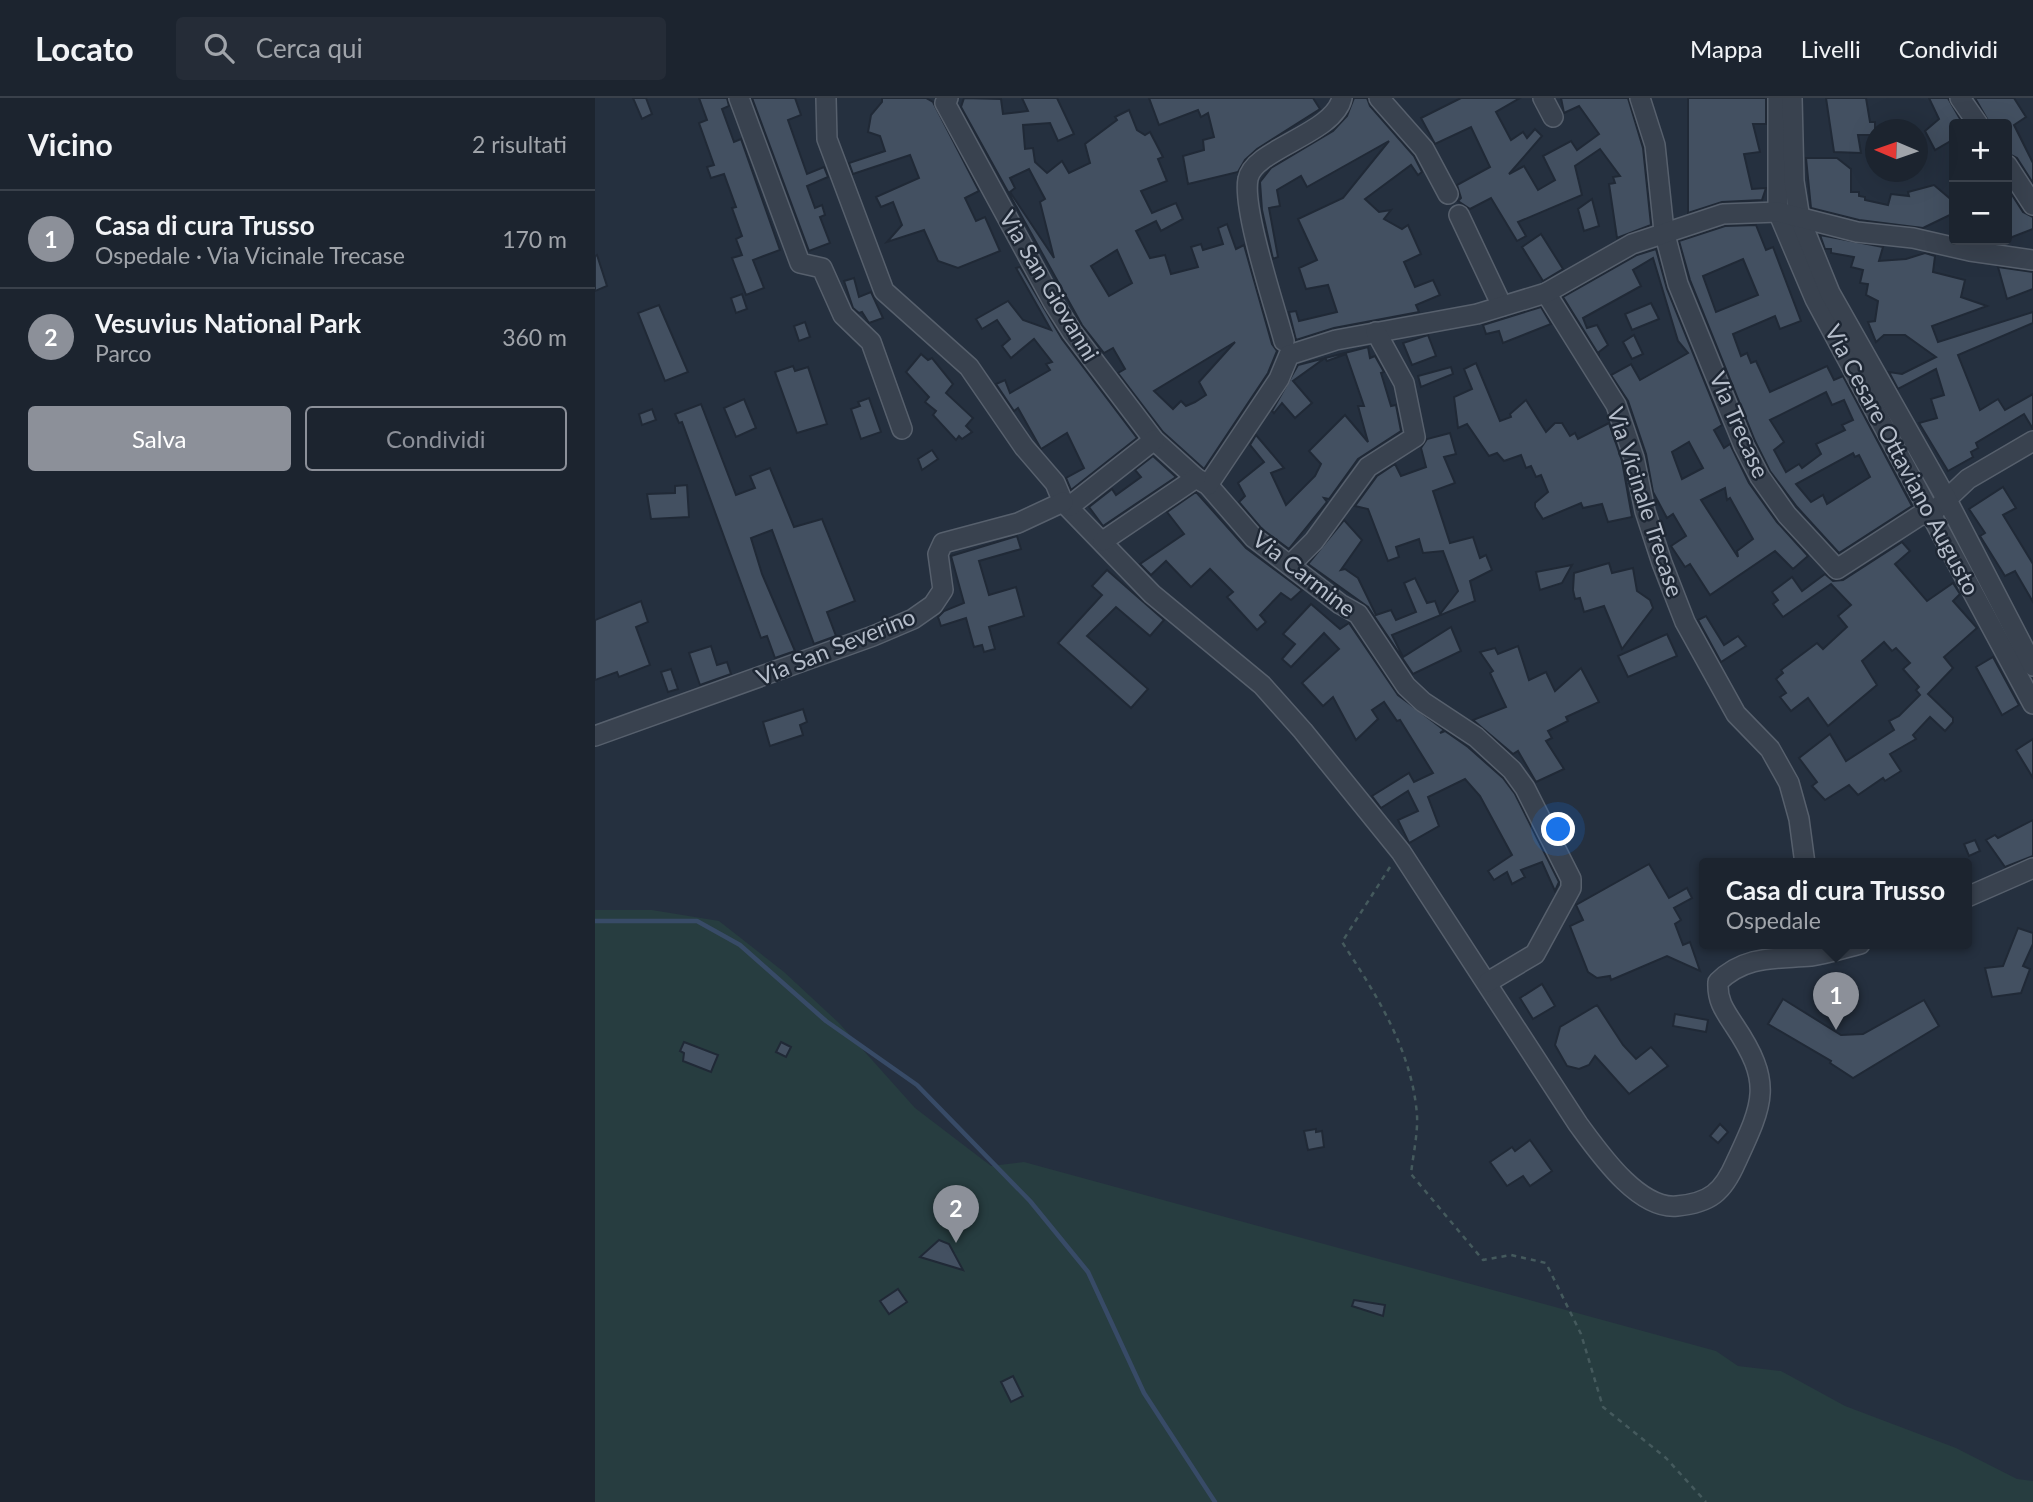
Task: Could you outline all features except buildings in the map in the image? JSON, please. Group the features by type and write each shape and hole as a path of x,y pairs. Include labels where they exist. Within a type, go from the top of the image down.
{"street":[{"path":"739,98 800,263 822,268 843,315 871,342 902,429"},
{"path":"826,98 825,121 829,148 884,291 969,367 986,388 1024,447 1055,483 1066,504 1153,594 1262,685 1401,852 1489,982 1578,1124 1611,1168 1640,1194 1671,1207 1696,1205 1718,1194 1738,1158 1760,1104 1762,1081 1753,1054 1717,996 1719,982 1732,968 1754,960 1814,950"},
{"path":"1284,341 1252,218 1248,178 1255,165 1316,128 1340,107 1342,98"},
{"path":"1379,98 1393,110 1424,149 1448,194"},
{"path":"1543,98 1553,117"},
{"name":"Via Trecase","path":"1640,98 1655,145 1664,231 1678,284 1744,446 1767,487 1837,569 1919,516 1931,514"},
{"path":"1778,98 1778,212"},
{"name":"Via Cesare Ottaviano Augusto","path":"1792,98 1794,181 1800,219 1831,293 1946,498 2033,666"},
{"path":"1960,98 1974,119"},
{"name":"Via San Giovanni","path":"943,100 1053,302 1087,354 1154,440 1202,481"},
{"path":"2012,173 2033,205"},
{"path":"1103,541 1202,481 1279,379 1289,355 1336,340 1476,314 1546,293 1632,244 1664,231 1723,214 1778,212 1857,232 1913,238 1970,251 2033,260"},
{"name":"Via Cesare Ottaviano Augusto","path":"1778,212 1815,299 2033,704"},
{"path":"1459,215 1502,306"},
{"name":"Via Vicinale Trecase","path":"1546,293 1616,405 1634,458 1645,511 1685,622 1736,714 1770,749 1789,783 1799,819 1804,858"},
{"path":"1290,565 1314,541 1368,467 1415,437 1404,383 1376,332"},
{"path":"1066,504 1154,440"},
{"path":"1931,514 1968,479 2033,441"},
{"name":"Via Carmine","path":"1202,481 1255,538 1358,614 1406,686 1423,702 1476,737 1512,770 1525,788 1571,879 1571,888 1535,954 1489,982"},
{"name":"Via San Severino","path":"595,736 812,660 913,619 933,605 943,590 938,554 943,543 1018,523 1066,504"},
{"path":"1972,895 2033,869"}],"path":[{"path":"1401,852 1342,942 1373,988 1401,1044 1417,1115 1411,1174 1483,1260 1511,1255 1546,1263 1581,1334 1603,1408 1666,1458 1706,1502"}],"green space":[{"path":"595,910 652,910 719,921 784,972 839,1023 915,1108 991,1166 1024,1162 1716,1351 1738,1366 1781,1371 1845,1406 1956,1448 2017,1479 2033,1481 2033,1502 595,1502"}],"waterway":[{"path":"595,921 697,921 740,945 826,1021 917,1085 1030,1201 1088,1272 1144,1393 1215,1502"}],"place":[{"name":"Casa di cura Trusso","path":"1836,1030"},
{"name":"Vesuvius National Park","path":"956,1243"}]}
